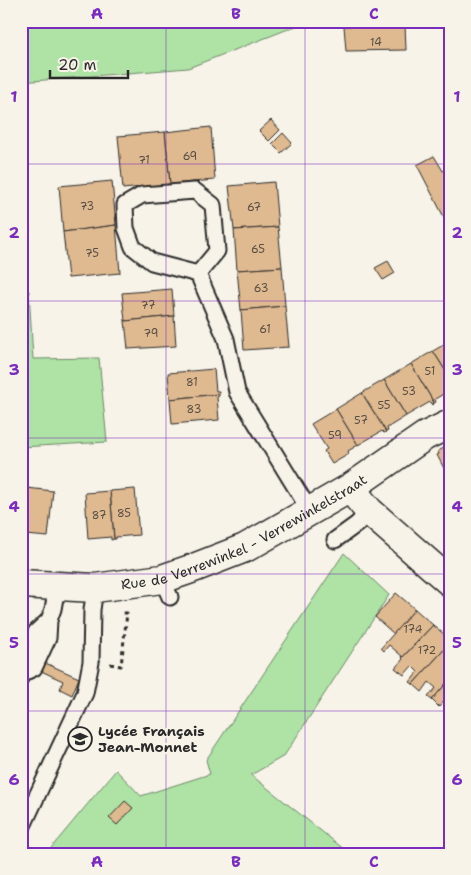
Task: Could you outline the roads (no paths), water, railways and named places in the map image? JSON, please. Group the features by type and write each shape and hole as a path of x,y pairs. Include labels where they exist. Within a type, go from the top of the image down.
{"street":[{"name":"Rue de Verrewinkel - Verrewinkelstraat","path":"21,584 57,587 166,588 191,569 245,548 310,512 350,488 425,436 450,424"},
{"path":"350,488 368,511 450,582"}],"lane":[{"path":"195,191 213,205 218,251 198,274 152,262 132,247 126,228 125,205 142,195 195,191"},
{"path":"198,274 226,339 237,392 310,512"},
{"path":"335,540 357,524 368,511"},
{"path":"22,675 34,668 48,638 49,620 57,587"},
{"path":"21,830 85,693 91,662 92,610 95,588"}],"place":[{"name":"Lycée Français Jean-Monnet","path":"80,739"}]}
